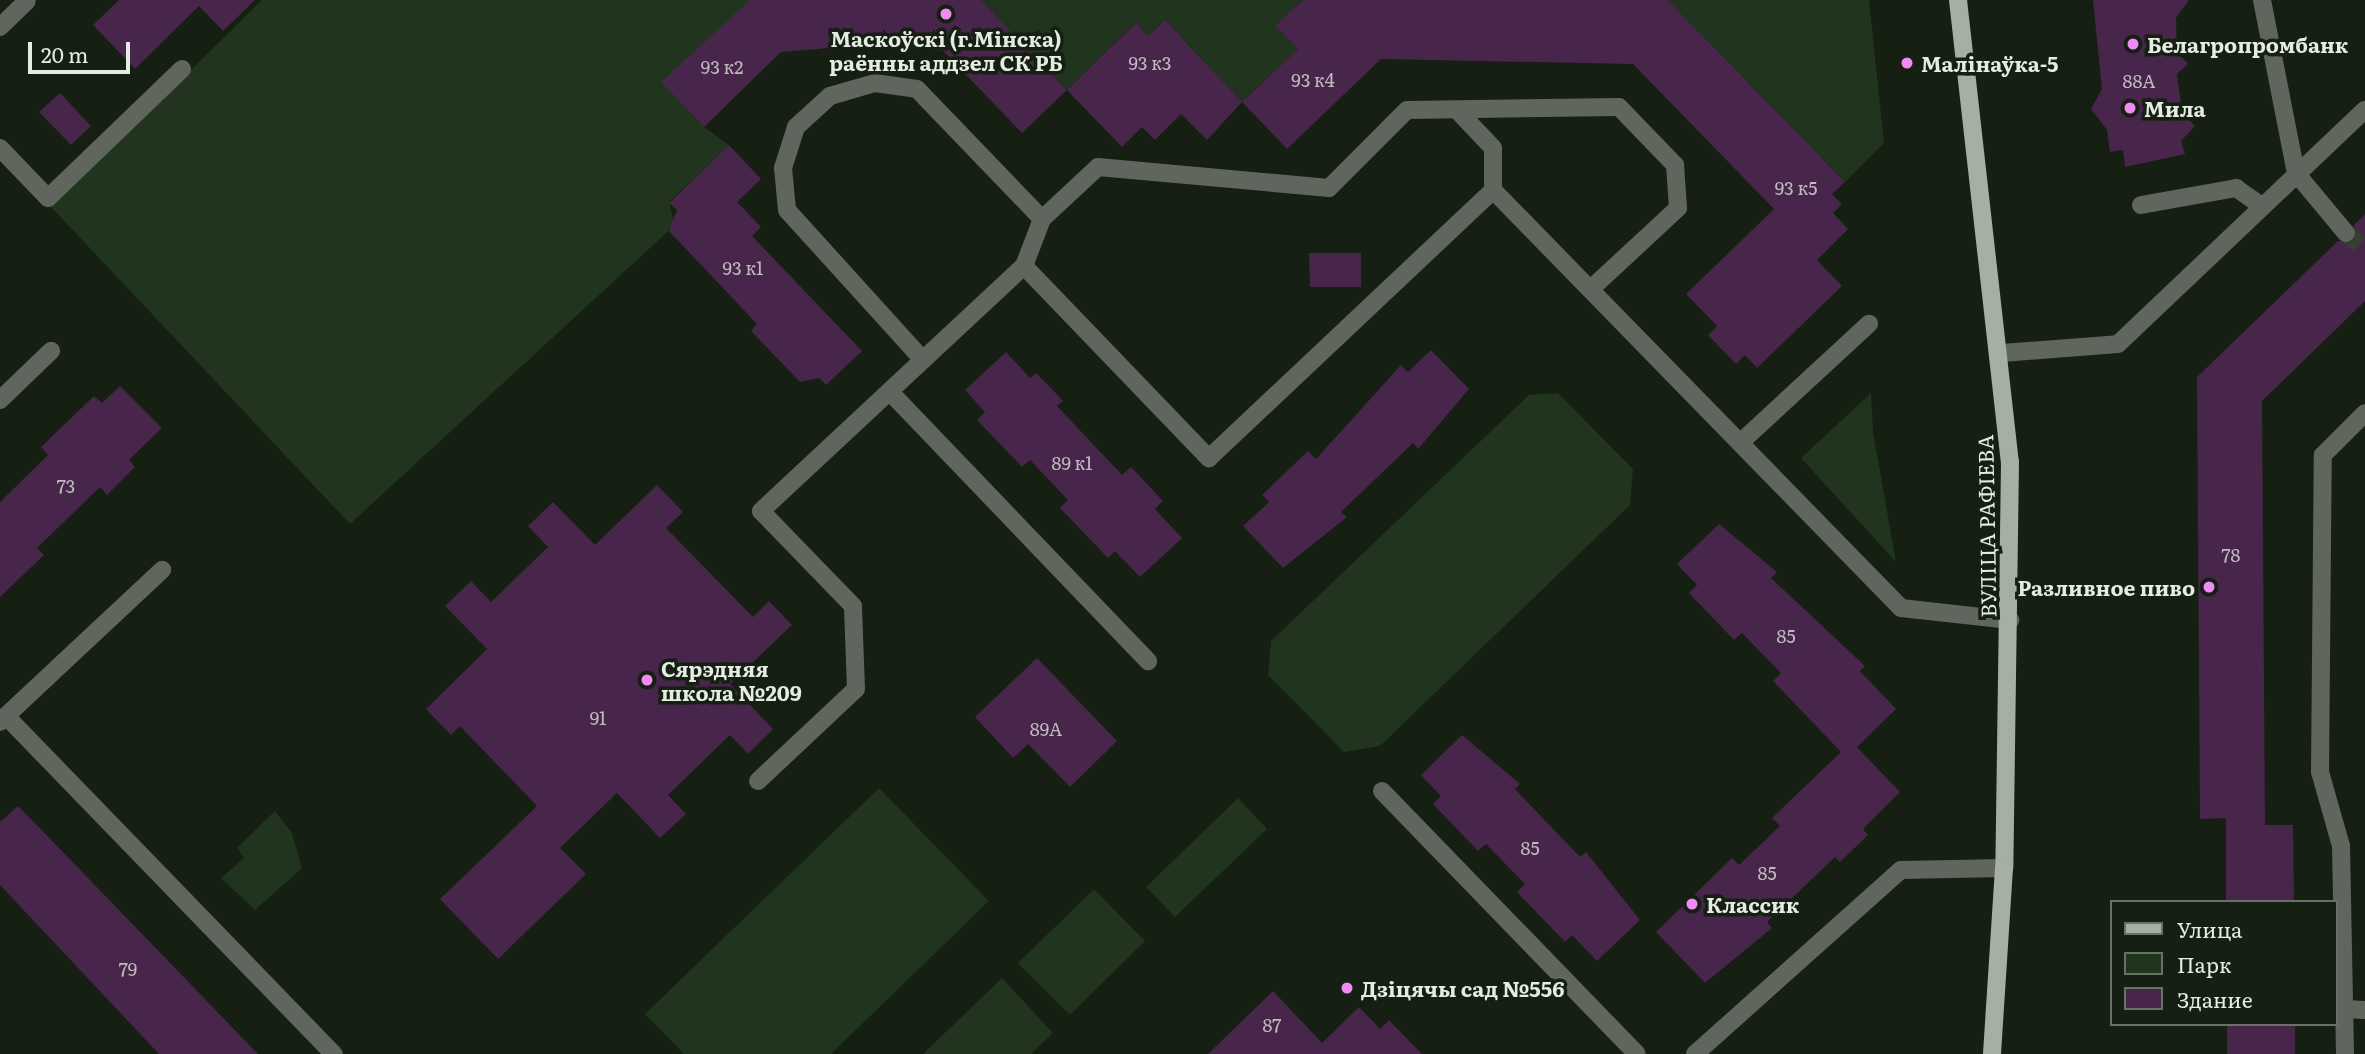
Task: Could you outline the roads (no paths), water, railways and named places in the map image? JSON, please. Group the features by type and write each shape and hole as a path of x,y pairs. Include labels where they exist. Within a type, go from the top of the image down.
{"main road":[{"name":"ВУЛІЦА РАФІЕВА","path":"1958,0 2002,353 2010,620 2004,868 1992,1054"}],"lane":[{"path":"2262,0 2296,173 2346,233"},
{"path":"0,27 27,1"},
{"path":"0,148 48,198 182,69"},
{"path":"923,360 787,210 783,168 796,127 830,96 876,83 917,89 1042,219"},
{"path":"758,782 856,689 853,606 761,511 1024,266 1042,219 1098,167 1329,188 1407,110 1619,107 1675,165 1678,208 1593,287"},
{"path":"1457,110 1493,148 1493,190 1593,287 1901,608 2010,620"},
{"path":"2002,353 2118,344 2365,110"},
{"path":"2141,205 2236,188 2262,206"},
{"path":"1024,266 1209,458 1493,190"},
{"path":"1742,441 1869,324"},
{"path":"0,400 51,351"},
{"path":"890,392 1148,661"},
{"path":"2345,1054 2341,846 2320,772 2323,454 2365,413"},
{"path":"162,570 3,719 334,1054"},
{"path":"1382,791 1637,1054"},
{"path":"1695,1054 1901,870 2004,868"},
{"path":"2344,1009 2365,1010"}],"tunnel":[{"path":"2346,233 2365,250"}],"place":[{"name":"Маскоўскі (г.Мінска) раённы аддзел СК РБ","path":"946,14"},
{"name":"Белагропромбанк","path":"2133,44"},
{"name":"Малінаўка-5","path":"1907,63"},
{"name":"Мила","path":"2130,108"},
{"name":"Разливное пиво","path":"2209,587"},
{"name":"Сярэдняя школа №209","path":"647,680"},
{"name":"Классик","path":"1692,904"},
{"name":"Дзіцячы сад №556","path":"1347,988"}]}
